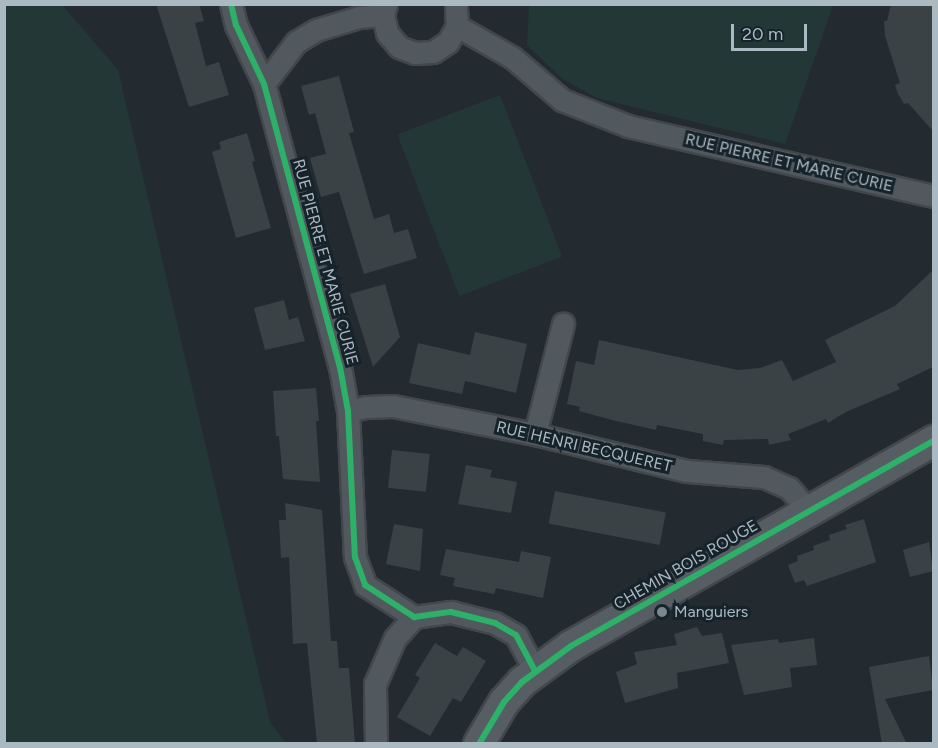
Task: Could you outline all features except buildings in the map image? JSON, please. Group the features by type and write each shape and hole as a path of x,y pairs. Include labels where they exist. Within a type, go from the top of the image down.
{"street":[{"name":"RUE PIERRE ET MARIE CURIE","path":"231,4 236,25 264,84 340,367 348,411 355,557 365,585 414,617"},
{"path":"264,84 296,42 316,30 384,10 387,33 399,47 415,53 433,52 448,42 457,27 456,4"},
{"name":"RUE PIERRE ET MARIE CURIE","path":"457,27 513,58 562,100 628,126 933,196"},
{"path":"535,434 563,324"},
{"name":"RUE HENRI BECQUERET","path":"348,411 366,407 393,406 535,434 687,471 764,477 789,488 809,511"},
{"name":"CHEMIN BOIS ROUGE","path":"479,744 504,702 536,670 571,646 933,441"},
{"path":"376,744 375,684 395,638 414,617 451,612 495,623 516,635 536,670"}],"green space":[{"path":"529,4 833,5 785,144 597,98 563,79 527,45"},
{"path":"4,5 62,5 118,70 270,722 286,743 5,743"},
{"path":"500,95 562,257 459,296 397,134"}],"cycle path":[{"path":"231,4 236,25 264,84 340,367 348,411 355,557 365,585 414,617 451,612 495,623 516,635 535,670"},
{"path":"479,744 504,702 522,682 571,646 934,441"}],"place":[{"name":"Manguiers","path":"662,612"}]}
